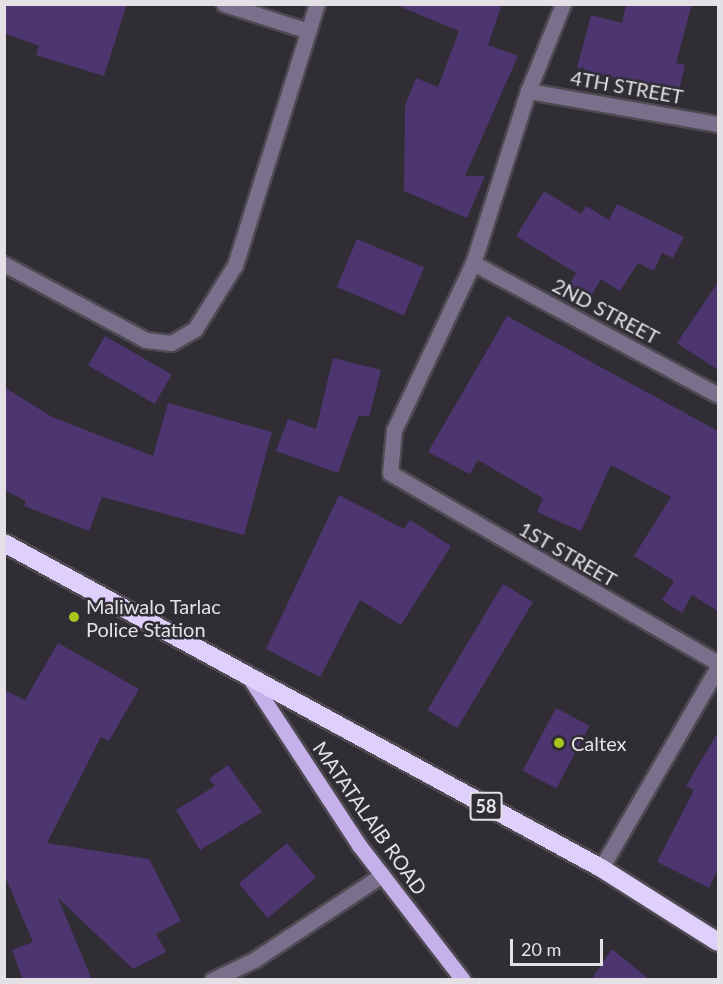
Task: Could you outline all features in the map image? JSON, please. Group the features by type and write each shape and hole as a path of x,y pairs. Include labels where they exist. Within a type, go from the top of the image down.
{"highway":[{"name":"58","path":"4,543 602,868 718,942"}],"main road":[{"name":"MATATALAIB ROAD","path":"249,677 382,875 463,980"}],"street":[{"path":"224,4 308,31"},
{"path":"4,264 146,340 171,343 195,329 235,265 317,4"},
{"path":"473,264 528,91 563,4"},
{"name":"4TH STREET","path":"528,91 718,124"},
{"name":"2ND STREET","path":"473,264 718,395"},
{"name":"1ST STREET","path":"473,264 394,430 388,460 398,481 718,665"},
{"path":"602,868 718,665"},
{"path":"212,980 254,960 382,875"}],"building":[{"path":"4,4 127,4 104,76 36,55 39,46 4,33"},
{"path":"394,4 502,4 488,45 518,56 465,176 485,176 467,218 404,191 405,106 416,78 438,87 459,31"},
{"path":"626,4 692,4 676,63 685,65 678,94 577,68 591,15 622,23"},
{"path":"544,191 581,214 586,206 609,220 617,204 684,237 673,258 662,253 654,271 638,263 620,291 601,279 591,296 570,284 576,273 516,236"},
{"path":"357,239 424,268 404,315 337,287"},
{"path":"718,282 718,370 677,343"},
{"path":"507,316 718,431 718,611 692,595 682,613 662,600 674,581 634,556 671,497 611,465 581,531 537,512 543,498 478,460 470,474 428,452"},
{"path":"105,336 172,374 155,404 88,365"},
{"path":"333,358 381,370 369,417 359,415 338,473 276,451 288,419 316,429"},
{"path":"4,387 52,417 153,456 168,403 272,432 244,535 102,497 89,531 24,506 26,501 4,490"},
{"path":"339,495 404,529 410,520 451,546 401,625 360,600 320,677 266,649"},
{"path":"503,584 533,602 457,728 427,710"},
{"path":"58,643 139,689 109,741 101,737 47,843 149,859 181,921 156,934 166,952 133,969 58,898 92,980 23,980 12,950 33,942 4,874 4,690 25,700"},
{"name":"Caltex","path":"556,708 590,726 556,789 523,771"},
{"path":"718,732 718,869 709,888 657,862 694,790 686,786"},
{"path":"228,765 262,812 200,850 176,810 215,786 209,779"},
{"path":"287,843 316,877 268,918 239,883"},
{"path":"612,949 650,980 591,980"}],"place":[{"name":"Maliwalo Tarlac Police Station","path":"74,617"},
{"name":"Caltex","path":"559,743"}]}
